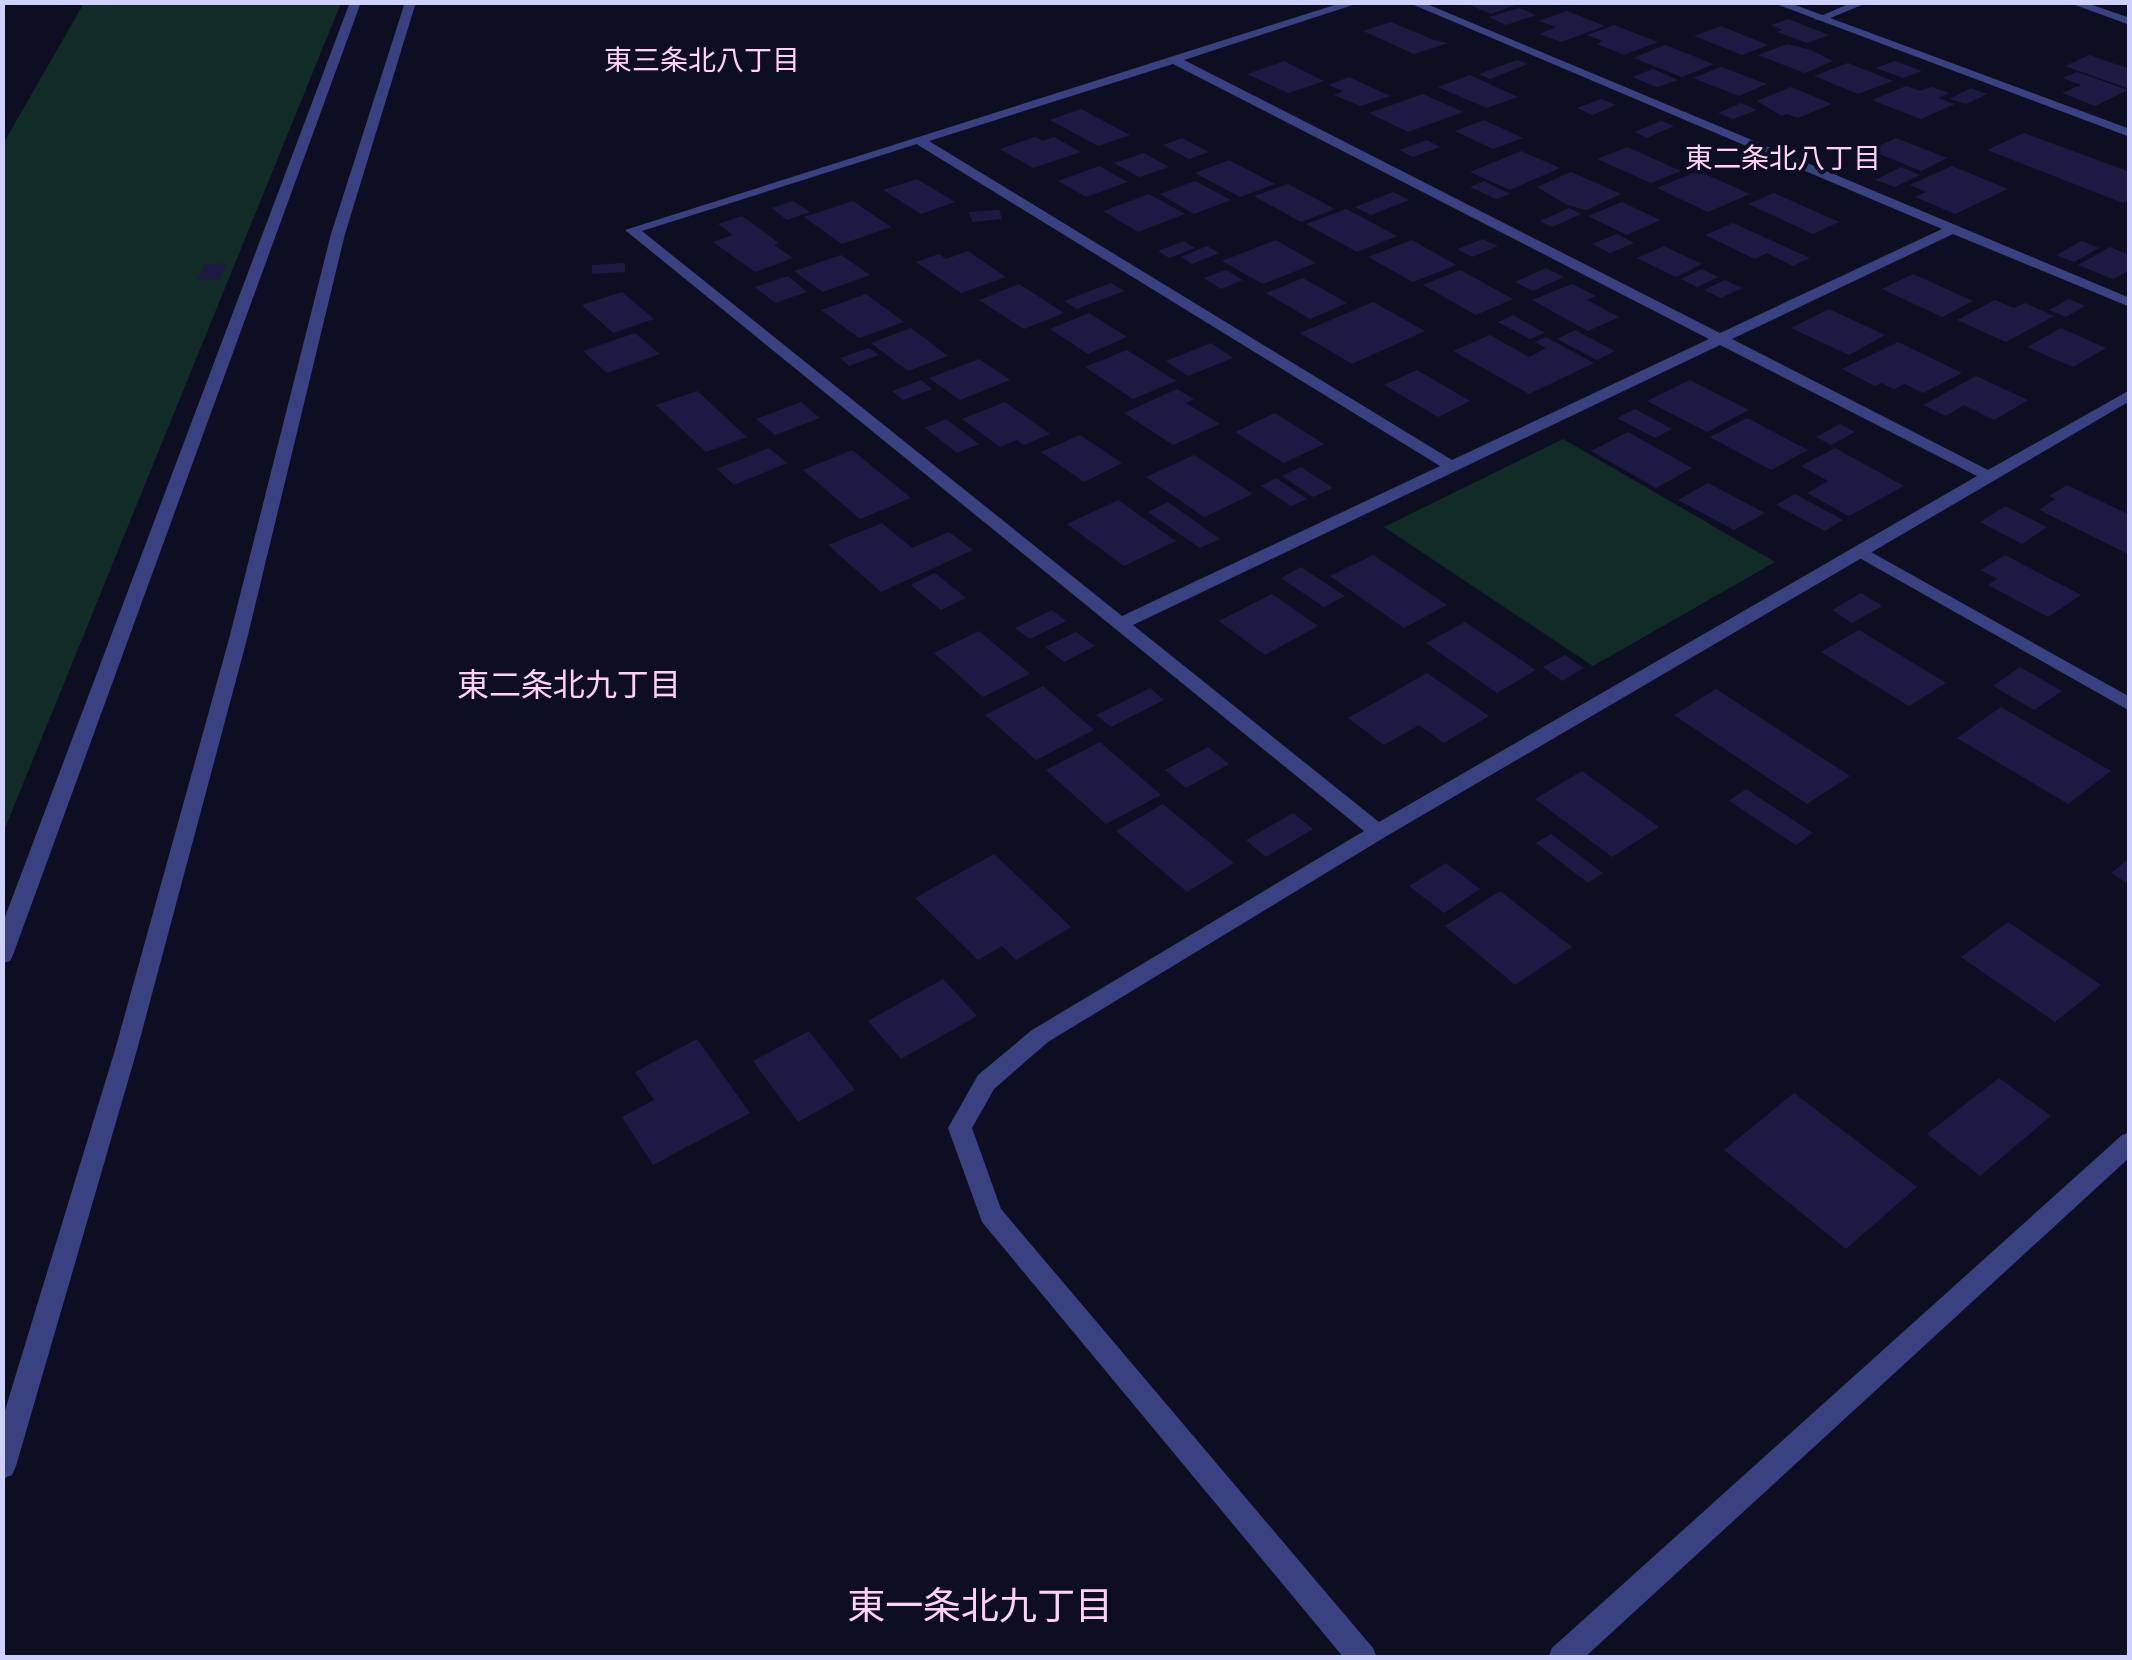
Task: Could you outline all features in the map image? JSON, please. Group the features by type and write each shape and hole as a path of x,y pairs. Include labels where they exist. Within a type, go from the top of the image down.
{"street":[{"path":"2,955 356,2"},
{"path":"2,1466 126,1050 338,234 411,2"},
{"path":"1356,2 922,142 632,230 1378,832"},
{"path":"1412,2 2130,303"},
{"path":"1776,2 2127,130"},
{"path":"1819,18 1864,2"},
{"path":"2072,2 2130,22"},
{"path":"1176,60 1990,477"},
{"path":"922,142 1452,466"},
{"path":"1122,622 1952,229"},
{"path":"1363,1658 992,1215 960,1128 986,1082 1040,1036 1378,832 2130,394"},
{"path":"1862,552 2130,704"},
{"path":"1562,1658 2130,1142"}],"green space":[{"path":"84,3 341,3 3,833 3,144"},
{"path":"1563,439 1775,562 1593,666 1384,527"}],"building":[{"path":"1465,3 1518,4 1491,14"},
{"path":"1519,8 1536,15 1506,25 1489,17"},
{"path":"1567,11 1605,26 1561,42 1540,34 1556,27 1539,21"},
{"path":"1788,19 1829,35 1807,43 1777,32 1783,30 1771,25"},
{"path":"1391,22 1448,43 1414,54 1363,31"},
{"path":"1614,25 1658,42 1624,55 1597,44 1603,41 1587,35"},
{"path":"1721,26 1768,45 1742,55 1694,36"},
{"path":"1787,44 1833,61 1805,73 1758,55"},
{"path":"1665,45 1714,64 1682,77 1633,58"},
{"path":"2089,55 2130,69 2130,89 2065,66"},
{"path":"1517,60 1528,64 1490,79 1479,74"},
{"path":"1284,61 1324,81 1288,93 1247,74"},
{"path":"1895,61 1922,71 1903,78 1876,68"},
{"path":"1848,63 1893,81 1858,94 1814,76"},
{"path":"1721,67 1767,84 1739,96 1693,78"},
{"path":"1653,69 1678,80 1657,87 1632,77"},
{"path":"2077,72 2128,90 2095,106 2062,93 2081,85 2063,78"},
{"path":"1470,75 1518,97 1487,108 1438,87"},
{"path":"1349,77 1390,96 1360,106 1334,95 1343,91 1328,85"},
{"path":"1906,86 1920,91 1931,87 1949,93 1938,98 1955,104 1921,119 1872,100"},
{"path":"1791,87 1832,104 1798,118 1782,116 1757,101"},
{"path":"1971,88 1987,94 1966,104 1949,99"},
{"path":"1423,94 1463,112 1408,132 1369,113"},
{"path":"1601,99 1616,105 1592,115 1577,108"},
{"path":"1741,103 1757,110 1733,119 1718,113"},
{"path":"1081,109 1130,135 1098,146 1050,120"},
{"path":"1484,120 1523,138 1493,149 1455,131"},
{"path":"1661,121 1674,126 1647,138 1634,132"},
{"path":"2024,133 2130,172 2130,200 2123,203 1987,150"},
{"path":"1035,137 1043,141 1054,137 1081,152 1033,168 1000,149"},
{"path":"1182,138 1209,152 1189,159 1163,145"},
{"path":"1896,138 1947,158 1921,171 1870,150"},
{"path":"1427,140 1440,147 1413,157 1399,150"},
{"path":"1627,147 1681,171 1651,183 1597,159"},
{"path":"1521,151 1560,168 1510,190 1470,172"},
{"path":"1144,153 1169,167 1139,177 1114,163"},
{"path":"1229,160 1275,184 1240,197 1195,173"},
{"path":"1099,166 1128,182 1086,197 1058,181"},
{"path":"1952,166 2008,189 1955,214 1915,197 1926,192 1910,185"},
{"path":"1901,167 1920,175 1895,187 1875,180"},
{"path":"1698,171 1750,194 1708,212 1657,188"},
{"path":"1571,172 1621,194 1586,210 1567,205 1537,187"},
{"path":"917,179 955,202 921,214 883,190"},
{"path":"1195,181 1231,200 1194,214 1160,194"},
{"path":"1484,181 1510,194 1496,199 1470,187"},
{"path":"1288,184 1335,209 1301,222 1254,196"},
{"path":"1393,192 1409,200 1371,215 1355,207"},
{"path":"1774,193 1839,222 1813,234 1748,204"},
{"path":"1149,194 1185,214 1138,232 1103,211"},
{"path":"793,201 810,212 787,220 772,208"},
{"path":"853,201 891,227 842,244 804,217"},
{"path":"1622,202 1660,220 1627,235 1588,216"},
{"path":"1569,208 1581,214 1552,227 1540,221"},
{"path":"1346,209 1397,236 1357,252 1306,224"},
{"path":"999,210 1002,219 972,222 969,212"},
{"path":"742,216 793,258 755,272 713,242 733,235 718,224"},
{"path":"1733,223 1810,258 1793,266 1767,253 1755,259 1705,235"},
{"path":"1617,234 1634,243 1610,253 1592,244"},
{"path":"1483,239 1498,246 1472,257 1457,249"},
{"path":"1276,240 1316,263 1263,284 1222,261"},
{"path":"1412,240 1456,265 1413,282 1368,257"},
{"path":"1184,241 1195,248 1169,258 1158,251"},
{"path":"2082,241 2099,248 2074,262 2056,255"},
{"path":"1207,246 1219,253 1192,264 1181,257"},
{"path":"1664,246 1702,264 1676,277 1637,258"},
{"path":"2110,247 2130,255 2130,270 2113,279 2078,265"},
{"path":"968,251 1006,277 961,293 916,262 939,254 946,259"},
{"path":"841,255 870,275 823,292 794,271"},
{"path":"227,263 220,279 198,280 205,264"},
{"path":"625,263 625,272 592,274 592,265"},
{"path":"1546,268 1564,277 1533,291 1515,282"},
{"path":"1702,269 1718,277 1697,287 1681,279"},
{"path":"1226,270 1243,280 1221,289 1204,278"},
{"path":"1460,270 1513,299 1476,315 1423,285"},
{"path":"1913,274 1973,301 1942,317 1882,289"},
{"path":"788,276 807,292 775,303 755,287"},
{"path":"1303,278 1347,303 1310,319 1266,293"},
{"path":"1725,280 1742,288 1721,298 1704,290"},
{"path":"1111,283 1124,291 1077,309 1064,301"},
{"path":"1019,284 1064,313 1024,329 979,300"},
{"path":"1572,284 1596,296 1587,300 1619,317 1588,331 1532,300"},
{"path":"622,292 654,319 613,333 582,305"},
{"path":"866,294 904,322 859,338 821,310"},
{"path":"2069,299 2085,306 2066,317 2049,310"},
{"path":"1995,300 2014,308 2025,303 2054,316 2006,342 1957,320"},
{"path":"1373,302 1425,331 1352,364 1300,333"},
{"path":"1829,309 1885,335 1849,355 1791,328"},
{"path":"1089,313 1127,337 1088,354 1050,329"},
{"path":"1513,315 1545,333 1530,339 1498,322"},
{"path":"911,328 948,356 908,371 871,343"},
{"path":"2061,328 2106,348 2073,367 2027,347"},
{"path":"1575,330 1615,351 1597,360 1557,339"},
{"path":"635,333 660,354 607,373 583,351"},
{"path":"1490,335 1529,357 1546,348 1535,342 1546,337 1594,363 1529,394 1453,351"},
{"path":"1898,342 1962,373 1923,393 1905,384 1894,389 1881,383 1875,386 1842,369"},
{"path":"1211,343 1233,358 1188,376 1166,361"},
{"path":"869,348 879,355 849,366 840,358"},
{"path":"1127,350 1176,381 1133,399 1085,367"},
{"path":"979,359 1010,380 960,400 929,378"},
{"path":"1417,370 1470,401 1438,417 1384,385"},
{"path":"1976,376 2028,400 1994,420 1964,405 1946,416 1923,405"},
{"path":"921,380 932,389 903,400 892,391"},
{"path":"1690,380 1749,410 1707,432 1647,401"},
{"path":"1177,389 1194,399 1186,403 1220,424 1173,445 1124,413"},
{"path":"697,391 747,437 706,452 656,405"},
{"path":"801,402 820,418 775,435 756,419"},
{"path":"1005,402 1050,434 1024,445 1017,440 1000,447 962,419"},
{"path":"1635,409 1672,429 1655,438 1617,418"},
{"path":"1275,413 1324,444 1284,463 1235,432"},
{"path":"1747,418 1808,450 1771,470 1710,437"},
{"path":"946,419 979,444 957,453 925,428"},
{"path":"1840,424 1855,432 1831,445 1816,437"},
{"path":"1628,432 1692,468 1656,488 1591,451"},
{"path":"1080,435 1122,463 1084,482 1041,452"},
{"path":"769,448 787,463 734,485 717,469"},
{"path":"1835,448 1904,486 1849,516 1807,493 1828,481 1801,466"},
{"path":"852,450 911,498 860,519 803,470"},
{"path":"1194,455 1253,494 1204,517 1146,477"},
{"path":"1301,467 1333,488 1313,497 1282,476"},
{"path":"1276,478 1307,499 1291,506 1261,486"},
{"path":"1708,483 1765,513 1734,530 1678,500"},
{"path":"2067,485 2130,515 2130,555 2039,510 2055,499 2049,496"},
{"path":"1795,494 1843,520 1825,531 1776,505"},
{"path":"1118,500 1176,541 1124,566 1067,524"},
{"path":"1168,502 1220,539 1200,548 1148,512"},
{"path":"2005,506 2047,527 2022,544 1980,522"},
{"path":"882,523 912,548 949,532 973,550 881,592 828,545"},
{"path":"1373,555 1447,605 1404,628 1330,576"},
{"path":"2005,555 2081,595 2048,617 1988,585 1997,579 1981,570"},
{"path":"1301,567 1345,596 1324,607 1281,578"},
{"path":"935,573 966,598 941,610 911,585"},
{"path":"1861,593 1882,606 1852,623 1832,610"},
{"path":"1272,594 1318,626 1265,655 1219,621"},
{"path":"1052,610 1066,621 1030,639 1015,628"},
{"path":"1465,622 1536,670 1497,693 1426,643"},
{"path":"1859,630 1946,683 1909,706 1821,652"},
{"path":"979,631 1030,674 983,697 934,653"},
{"path":"1076,632 1095,646 1064,662 1045,647"},
{"path":"1565,655 1584,668 1562,681 1543,667"},
{"path":"2020,667 2062,691 2034,710 1993,686"},
{"path":"1427,673 1489,716 1444,743 1419,725 1384,745 1348,718"},
{"path":"1043,686 1094,730 1036,760 985,715"},
{"path":"1150,688 1164,700 1111,727 1096,715"},
{"path":"1716,689 1850,776 1807,804 1674,715"},
{"path":"2001,707 2111,771 2068,804 1957,738"},
{"path":"1100,742 1161,795 1106,824 1046,770"},
{"path":"1208,747 1229,764 1186,788 1165,770"},
{"path":"1582,771 1659,827 1612,857 1535,799"},
{"path":"1746,789 1813,833 1796,845 1729,801"},
{"path":"1163,804 1234,863 1187,892 1116,831"},
{"path":"1293,813 1313,829 1266,857 1246,840"},
{"path":"1551,834 1603,873 1588,883 1536,843"},
{"path":"994,854 1071,927 1016,960 1002,946 978,960 915,898"},
{"path":"2130,858 2130,885 2111,873"},
{"path":"1446,863 1480,889 1444,913 1409,886"},
{"path":"1500,891 1572,947 1515,985 1445,926"},
{"path":"2008,922 2101,985 2055,1022 1961,957"},
{"path":"943,979 977,1016 901,1059 868,1021"},
{"path":"809,1031 855,1090 798,1122 753,1061"},
{"path":"697,1039 750,1113 653,1165 622,1117 654,1100 635,1072"},
{"path":"1999,1078 2051,1116 1980,1176 1927,1134"},
{"path":"1794,1093 1917,1187 1846,1249 1724,1150"}],"district":[{"name":"東三条北八丁目","path":"702,59"},
{"name":"東二条北八丁目","path":"1783,157"},
{"name":"東二条北九丁目","path":"569,683"},
{"name":"東一条北九丁目","path":"980,1604"}]}
